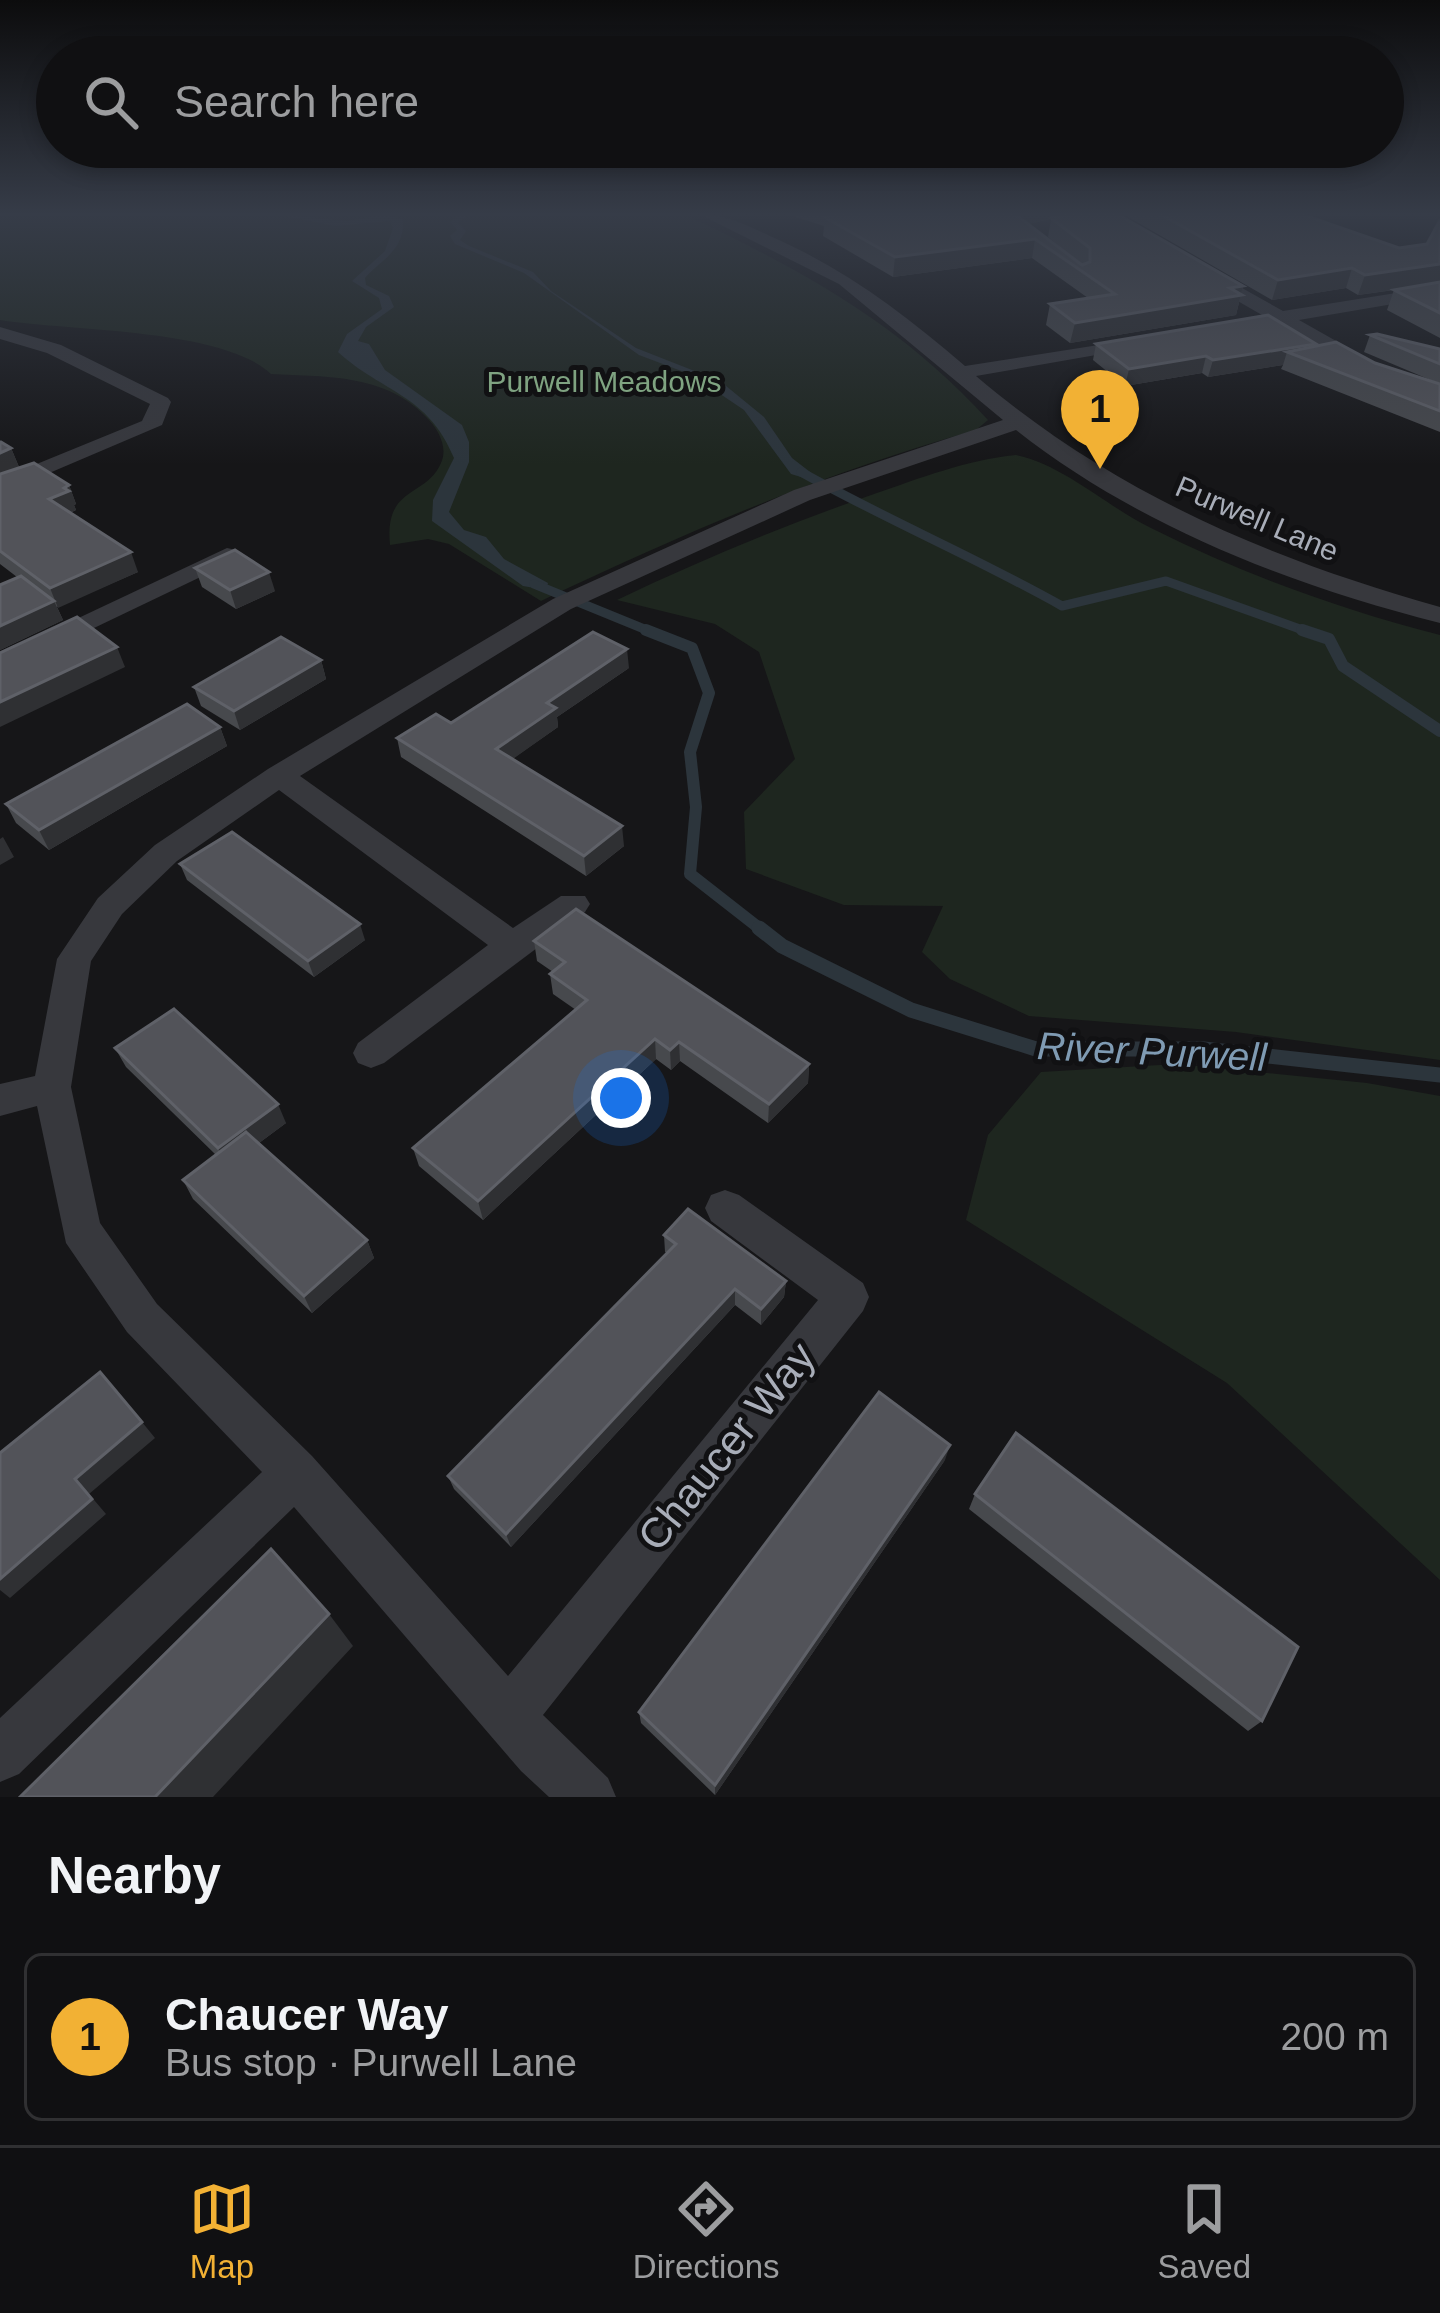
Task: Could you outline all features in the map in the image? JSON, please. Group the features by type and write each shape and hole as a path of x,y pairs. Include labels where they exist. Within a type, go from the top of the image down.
{"street":[{"name":"Purwell Lane","path":"870,298 1018,422 1089,471 1200,533 1361,594 1440,615"},
{"path":"1245,298 1376,372 1440,395"},
{"path":"1211,329 1398,298"},
{"path":"0,333 54,349 161,402 152,425 0,487"},
{"path":"962,372 1166,337"},
{"path":"589,1797 540,1752 295,1473 142,1318 81,1230 52,1087 74,959 110,906 166,853 279,776 576,597 802,495 1018,422"},
{"path":"0,665 226,555"},
{"path":"279,776 480,918 511,946"},
{"path":"371,1053 573,904"},
{"path":"0,1100 52,1087"},
{"name":"Chaucer Way","path":"510,1715 848,1297 725,1208"},
{"path":"0,1755 295,1473"}],"green space":[{"name":"Purwell Meadows","path":"0,298 841,298 919,354 988,420 976,430 755,506 541,601 449,544 428,539 390,545 393,512 434,474 443,452 429,420 395,394 356,381 271,374 248,359 181,340 0,320"},
{"path":"1016,455 1052,468 1188,546 1258,576 1440,635 1440,1060 1236,1032 1029,1016 950,979 922,952 943,906 844,905 746,869 744,812 795,759 759,652 715,624 617,600 841,506 944,470"},
{"path":"1177,1064 1367,1083 1440,1096 1440,1580 1227,1383 966,1220 988,1135 1041,1072"}],"shaded area":[{"path":"379,298 390,298 394,307 366,327 358,341 369,344 385,370 462,425 469,442 469,462 449,512 464,530 486,537 504,559 548,583 546,590 523,586 432,521 433,500 454,458 443,437 418,407 338,352 347,334 382,309"},
{"path":"559,298 636,348 720,381 764,417 792,458 814,475 814,481 791,474 744,410 692,375 639,355"}],"building":[{"path":"1090,298 1225,298 1075,323 1050,304"},
{"path":"1410,298 1440,298 1440,313"},
{"path":"1268,315 1316,344 1129,369 1096,344"},
{"path":"1370,335 1440,349 1440,364"},
{"path":"1336,342 1375,363 1440,384 1440,411 1287,352"},
{"path":"34,463 69,485 64,488 69,491 49,499 131,552 50,588 0,551 0,474"},
{"path":"235,550 269,572 230,590 195,568"},
{"path":"21,576 54,601 0,626 0,585"},
{"path":"77,617 117,647 0,702 0,653"},
{"path":"593,632 627,649 547,703 556,708 496,749 622,826 584,856 397,738 436,714 451,723"},
{"path":"281,637 321,660 234,711 194,687"},
{"path":"187,704 220,727 39,830 6,804"},
{"path":"232,832 360,924 308,961 180,864"},
{"path":"576,909 809,1064 769,1104 679,1042 670,1050 655,1039 478,1201 413,1148 587,1000 550,974 565,962 534,941"},
{"path":"174,1009 278,1104 218,1148 115,1048"},
{"path":"246,1132 367,1240 304,1296 183,1180"},
{"path":"688,1209 786,1281 761,1309 735,1289 506,1534 448,1476 676,1244 664,1235"},
{"path":"100,1372 142,1422 75,1479 92,1499 0,1579 0,1453"},
{"path":"879,1392 950,1445 715,1785 639,1712"},
{"path":"1016,1433 1298,1647 1262,1721 975,1494"},
{"path":"271,1549 329,1614 155,1797 20,1797"}],"waterway":[{"name":"River Purwell","path":"801,472 1062,606 1166,581 1311,633"},
{"name":"River Purwell","path":"534,584 654,633"},
{"name":"River Purwell","path":"646,630 692,648 709,693 690,752 696,807 690,874 763,931"},
{"name":"River Purwell","path":"1302,630 1311,633"},
{"name":"River Purwell","path":"1311,633 1329,639 1343,666 1440,731"},
{"name":"River Purwell","path":"759,928 782,946 911,1010 1036,1049 1204,1049 1440,1075"}],"place":[{"name":"Chaucer Way","path":"1100,469"}]}
